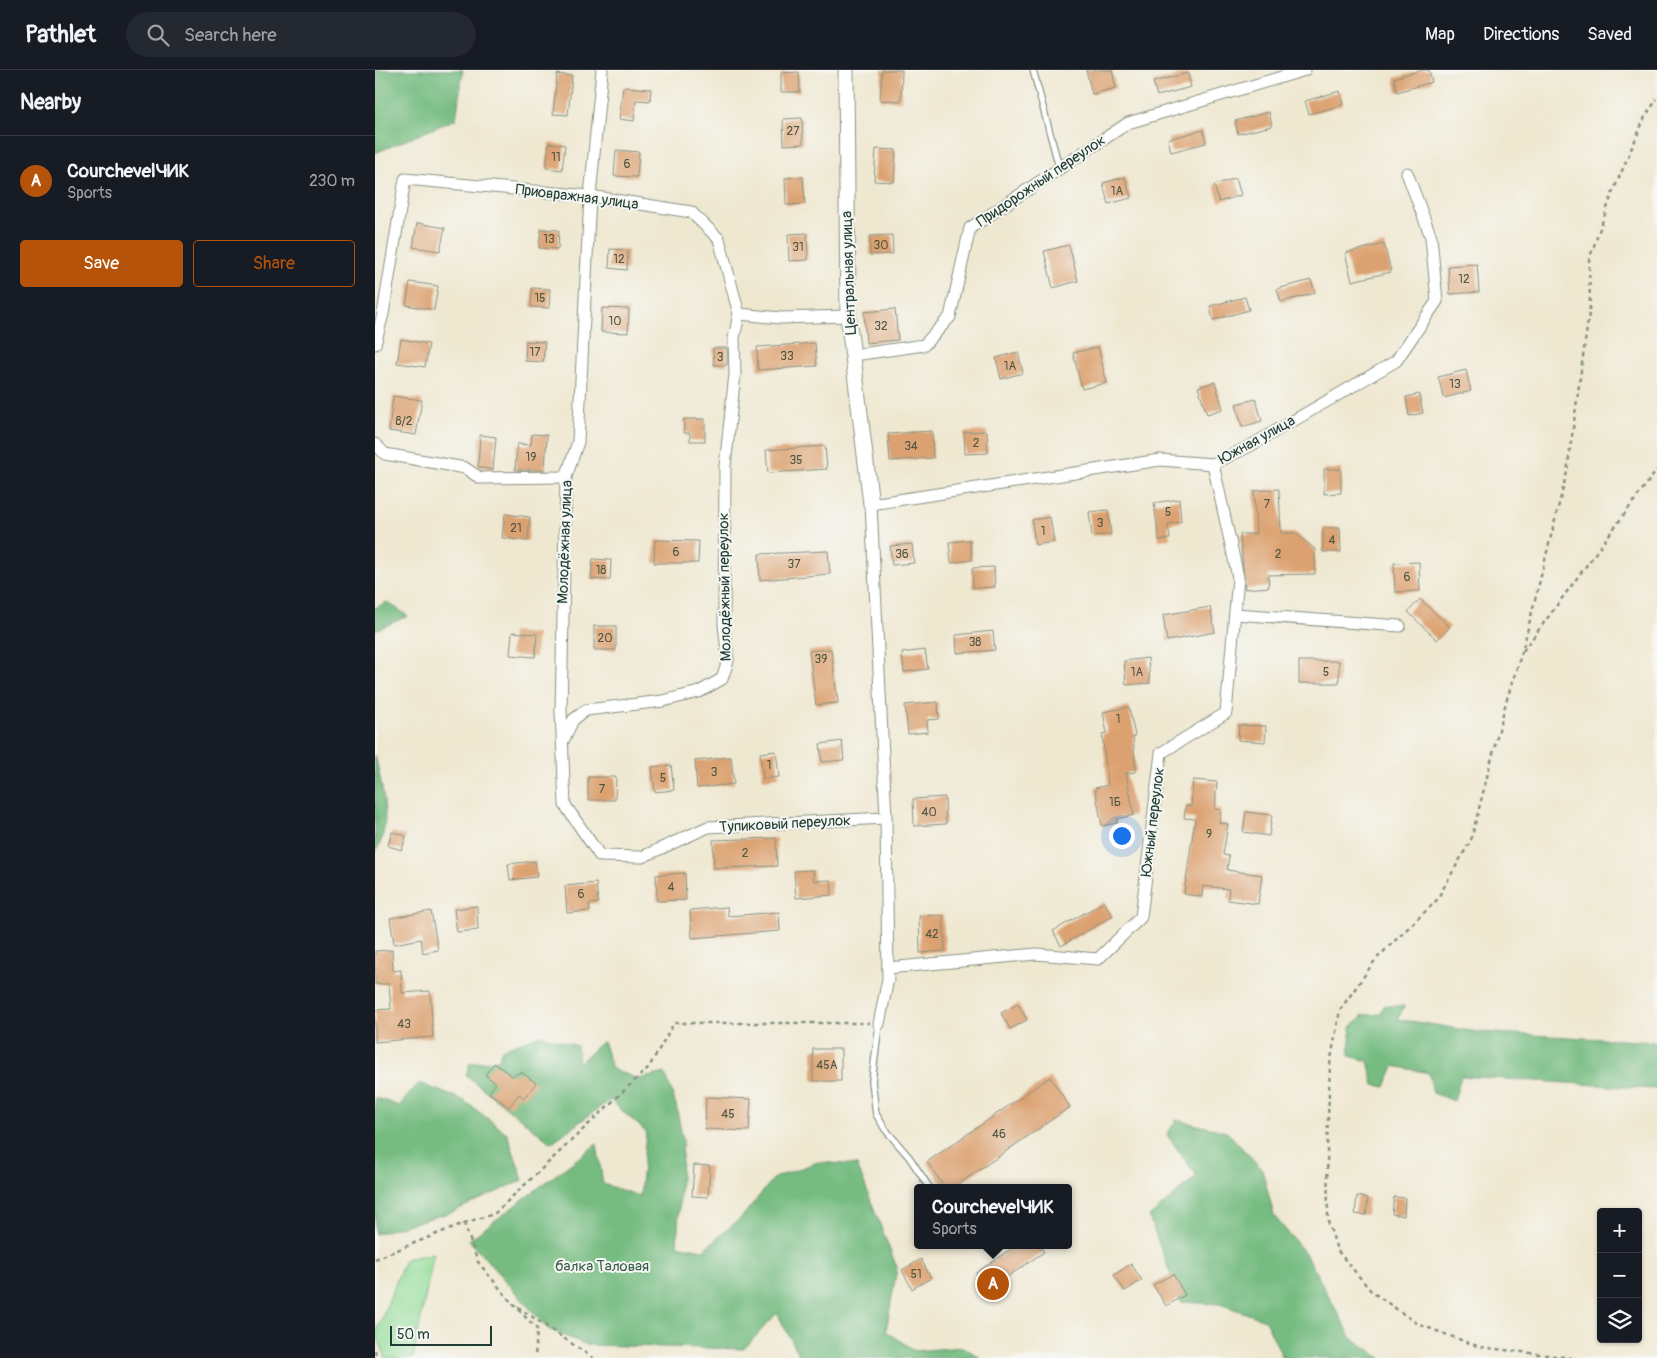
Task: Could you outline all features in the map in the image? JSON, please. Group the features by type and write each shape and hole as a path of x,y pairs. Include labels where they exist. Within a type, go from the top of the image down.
{"street":[{"name":"Молодёжная улица","path":"600,856 565,805 563,743 566,477 578,442 590,196 603,70"},
{"name":"Центральная улица","path":"846,70 848,316 871,504"},
{"name":"Придорожный переулок","path":"854,355 924,345 950,317 970,228 1128,122 1305,70"},
{"name":"Южная улица","path":"871,504 1160,460 1213,464 1250,446 1396,361 1437,301 1431,237 1407,172"},
{"name":"Приовражная улица","path":"375,344 383,314 405,179 590,196 691,212 719,239 739,314"},
{"path":"739,314 781,318 848,316"},
{"name":"Молодёжный переулок","path":"563,743 573,720 586,710 663,701 699,692 722,680 728,661 725,624 725,466 735,374 735,338 739,314"},
{"path":"375,444 385,454 465,468 480,478 566,477"},
{"name":"Южный переулок","path":"888,968 1036,954 1098,959 1141,917 1161,753 1226,713 1238,577 1213,464"},
{"path":"871,504 886,818 888,979 879,1024"},
{"path":"1235,614 1401,626"},
{"name":"Тупиковый переулок","path":"600,856 642,857 709,828 886,818"}],"lane":[{"path":"1033,70 1059,167"},
{"path":"879,1024 872,1081 875,1114 909,1157 927,1184"}],"path":[{"path":"1572,1358 1480,1346 1418,1324 1372,1292 1337,1250 1328,1221 1327,1146 1331,1064 1340,1010 1376,959 1436,901 1471,840 1505,702 1522,652 1567,472 1590,306 1589,260 1612,194 1645,117 1657,99"},
{"path":"1522,652 1657,470"},
{"path":"375,1259 463,1223 494,1214 649,1067 674,1024 851,1022 879,1024"},
{"path":"463,1223 479,1262 511,1302 537,1329 535,1358"},
{"path":"511,1302 593,1358"},
{"path":"375,1350 375,1358"}],"green space":[{"path":"375,70 463,70 456,119 375,153"},
{"path":"387,602 408,616 375,630 375,608"},
{"path":"375,755 383,791 385,818 381,842 375,852"},
{"path":"1384,1006 1404,1006 1398,1019 1478,1032 1657,1042 1657,1089 1461,1076 1454,1101 1433,1093 1429,1073 1394,1066 1385,1087 1374,1085 1368,1061 1349,1056 1351,1027 1363,1015 1381,1014"},
{"name":"балка Таловая","path":"541,1035 577,1046 579,1063 603,1041 612,1069 638,1079 665,1073 676,1105 683,1141 677,1245 703,1250 741,1218 774,1178 818,1162 857,1165 897,1268 886,1331 915,1351 963,1347 981,1358 801,1358 777,1313 744,1349 587,1345 548,1329 469,1240 597,1144 603,1184 640,1196 646,1132 610,1100 551,1143 466,1075 470,1063 499,1060 502,1049"},
{"path":"419,1083 463,1100 507,1133 523,1180 452,1212 375,1234 375,1097 399,1106"},
{"path":"1176,1120 1227,1132 1262,1169 1274,1216 1305,1253 1351,1337 1381,1358 1283,1358 1265,1320 1220,1304 1181,1302 1149,1217 1197,1176 1167,1135"},
{"path":"434,1253 413,1358 386,1358 376,1333 405,1259"}],"building":[{"path":"882,70 902,70 901,101 880,100"},
{"path":"1086,70 1112,70 1116,88 1092,94"},
{"path":"1422,70 1429,70 1432,82 1397,92 1394,78"},
{"path":"799,72 800,92 781,92 781,73"},
{"path":"1188,73 1191,87 1157,96 1153,82"},
{"path":"557,74 572,76 568,115 553,114"},
{"path":"623,87 651,89 650,101 636,100 634,121 619,119"},
{"path":"1340,91 1343,105 1309,114 1305,101"},
{"path":"1269,112 1272,126 1238,134 1235,121"},
{"path":"802,118 803,144 784,145 783,119"},
{"path":"1203,130 1206,143 1171,152 1168,139"},
{"path":"549,143 565,145 562,170 546,168"},
{"path":"876,149 896,150 894,182 874,181"},
{"path":"616,150 639,152 637,177 614,176"},
{"path":"803,177 805,204 786,205 785,178"},
{"path":"1125,177 1131,198 1108,204 1103,183"},
{"path":"1236,178 1241,195 1219,202 1214,185"},
{"path":"417,223 445,228 440,251 413,247"},
{"path":"541,229 559,230 558,249 539,248"},
{"path":"807,233 808,260 789,261 788,234"},
{"path":"892,235 893,254 870,255 870,236"},
{"path":"1384,244 1391,272 1352,281 1345,253"},
{"path":"1069,245 1078,281 1053,288 1044,251"},
{"path":"610,249 628,250 627,270 609,268"},
{"path":"1477,264 1479,292 1450,294 1448,266"},
{"path":"1311,280 1315,293 1281,302 1277,289"},
{"path":"410,282 438,286 434,310 406,305"},
{"path":"532,288 550,289 549,308 531,307"},
{"path":"1245,297 1249,310 1213,320 1210,306"},
{"path":"602,308 629,309 628,333 601,332"},
{"path":"895,309 898,340 866,343 864,312"},
{"path":"401,339 429,344 425,367 397,363"},
{"path":"526,341 545,342 543,362 525,361"},
{"path":"815,343 817,366 758,370 757,347"},
{"path":"1098,347 1107,383 1082,389 1073,353"},
{"path":"713,348 727,348 727,365 714,365"},
{"path":"1018,352 1023,373 1001,379 996,358"},
{"path":"1466,370 1471,391 1444,398 1438,377"},
{"path":"1215,382 1223,409 1207,414 1198,387"},
{"path":"1419,394 1423,413 1409,416 1406,397"},
{"path":"393,396 422,400 416,435 389,431"},
{"path":"1256,399 1262,421 1242,427 1236,404"},
{"path":"684,419 705,419 705,441 690,441 690,433 684,433"},
{"path":"932,431 933,458 890,461 888,434"},
{"path":"987,431 988,453 965,454 964,432"},
{"path":"532,434 547,435 545,470 515,470 517,444 531,445"},
{"path":"480,435 496,437 493,470 478,467"},
{"path":"825,446 827,469 768,473 766,450"},
{"path":"1324,469 1341,469 1341,493 1324,494"},
{"path":"1279,489 1281,533 1295,533 1315,549 1315,574 1268,575 1269,587 1245,589 1240,534 1256,534 1254,491"},
{"path":"1179,499 1181,522 1168,524 1170,539 1159,540 1154,503"},
{"path":"1108,510 1111,534 1092,536 1089,512"},
{"path":"505,514 530,517 528,541 502,538"},
{"path":"1050,517 1054,542 1035,545 1032,520"},
{"path":"1323,528 1340,528 1341,552 1323,552"},
{"path":"655,540 699,541 698,563 654,563"},
{"path":"970,540 972,560 951,563 949,542"},
{"path":"912,544 914,563 892,565 890,546"},
{"path":"828,551 830,574 760,580 759,554"},
{"path":"593,559 611,560 610,580 591,579"},
{"path":"1419,562 1420,591 1395,592 1394,563"},
{"path":"994,567 995,587 973,588 972,568"},
{"path":"1420,599 1450,627 1437,640 1408,612"},
{"path":"1210,607 1215,632 1167,641 1163,615"},
{"path":"594,626 616,626 616,650 594,650"},
{"path":"993,631 995,650 957,653 956,635"},
{"path":"512,632 537,634 535,657 510,655"},
{"path":"831,649 838,703 816,705 809,651"},
{"path":"925,650 928,669 904,672 902,653"},
{"path":"1148,658 1150,683 1126,685 1124,661"},
{"path":"1299,661 1339,661 1339,683 1299,683"},
{"path":"938,702 939,719 927,720 928,732 908,734 905,705"},
{"path":"1129,707 1135,736 1133,737 1136,772 1126,773 1134,815 1117,819 1117,823 1102,826 1095,788 1108,785 1102,734 1107,733 1103,712"},
{"path":"1239,725 1266,726 1265,742 1238,740"},
{"path":"842,741 844,760 822,762 820,744"},
{"path":"776,751 779,777 763,779 760,753"},
{"path":"731,757 734,784 697,788 695,761"},
{"path":"671,765 674,790 655,792 652,767"},
{"path":"588,777 616,777 615,800 588,800"},
{"path":"1193,780 1217,782 1215,809 1221,810 1219,823 1228,824 1223,855 1229,856 1227,870 1262,875 1258,904 1228,900 1229,889 1203,886 1202,897 1184,894 1195,819 1184,818 1186,805 1191,806"},
{"path":"945,797 946,824 914,826 913,799"},
{"path":"1246,812 1272,815 1269,836 1243,832"},
{"path":"392,832 406,836 402,850 388,846"},
{"path":"776,838 777,866 714,868 713,840"},
{"path":"535,861 537,877 510,880 508,864"},
{"path":"813,870 814,881 831,880 832,895 796,898 794,871"},
{"path":"685,873 686,900 657,901 656,875"},
{"path":"596,883 598,903 589,904 590,911 567,913 565,886"},
{"path":"1104,902 1113,916 1061,946 1053,931"},
{"path":"477,906 478,930 457,932 454,909"},
{"path":"727,907 728,916 779,912 780,931 692,938 690,910"},
{"path":"431,911 438,950 423,953 421,939 394,944 390,918"},
{"path":"943,915 945,951 920,953 919,916"},
{"path":"392,950 393,971 401,970 402,993 430,991 433,1037 375,1042 375,1010 391,1009 389,984 375,984 375,951"},
{"path":"1018,1004 1027,1020 1010,1029 1001,1013"},
{"path":"813,1049 841,1049 841,1081 813,1081"},
{"path":"494,1063 512,1076 521,1072 536,1083 524,1098 519,1094 509,1107 489,1093 496,1083 485,1075"},
{"path":"1050,1077 1070,1107 959,1184 942,1184 927,1162"},
{"path":"706,1097 751,1099 749,1131 705,1129"},
{"path":"694,1165 710,1166 708,1197 692,1196"},
{"path":"1357,1196 1368,1198 1366,1215 1355,1214"},
{"path":"1394,1197 1405,1198 1404,1216 1392,1214"},
{"path":"1011,1249 1042,1249 1044,1252 988,1290 976,1273"},
{"path":"921,1259 931,1278 912,1289 902,1270"},
{"path":"1131,1264 1142,1280 1125,1291 1114,1275"},
{"path":"1173,1274 1185,1295 1166,1306 1153,1285"}],"place":[{"name":"CourсhevelЧИК","path":"993,1284"}]}
